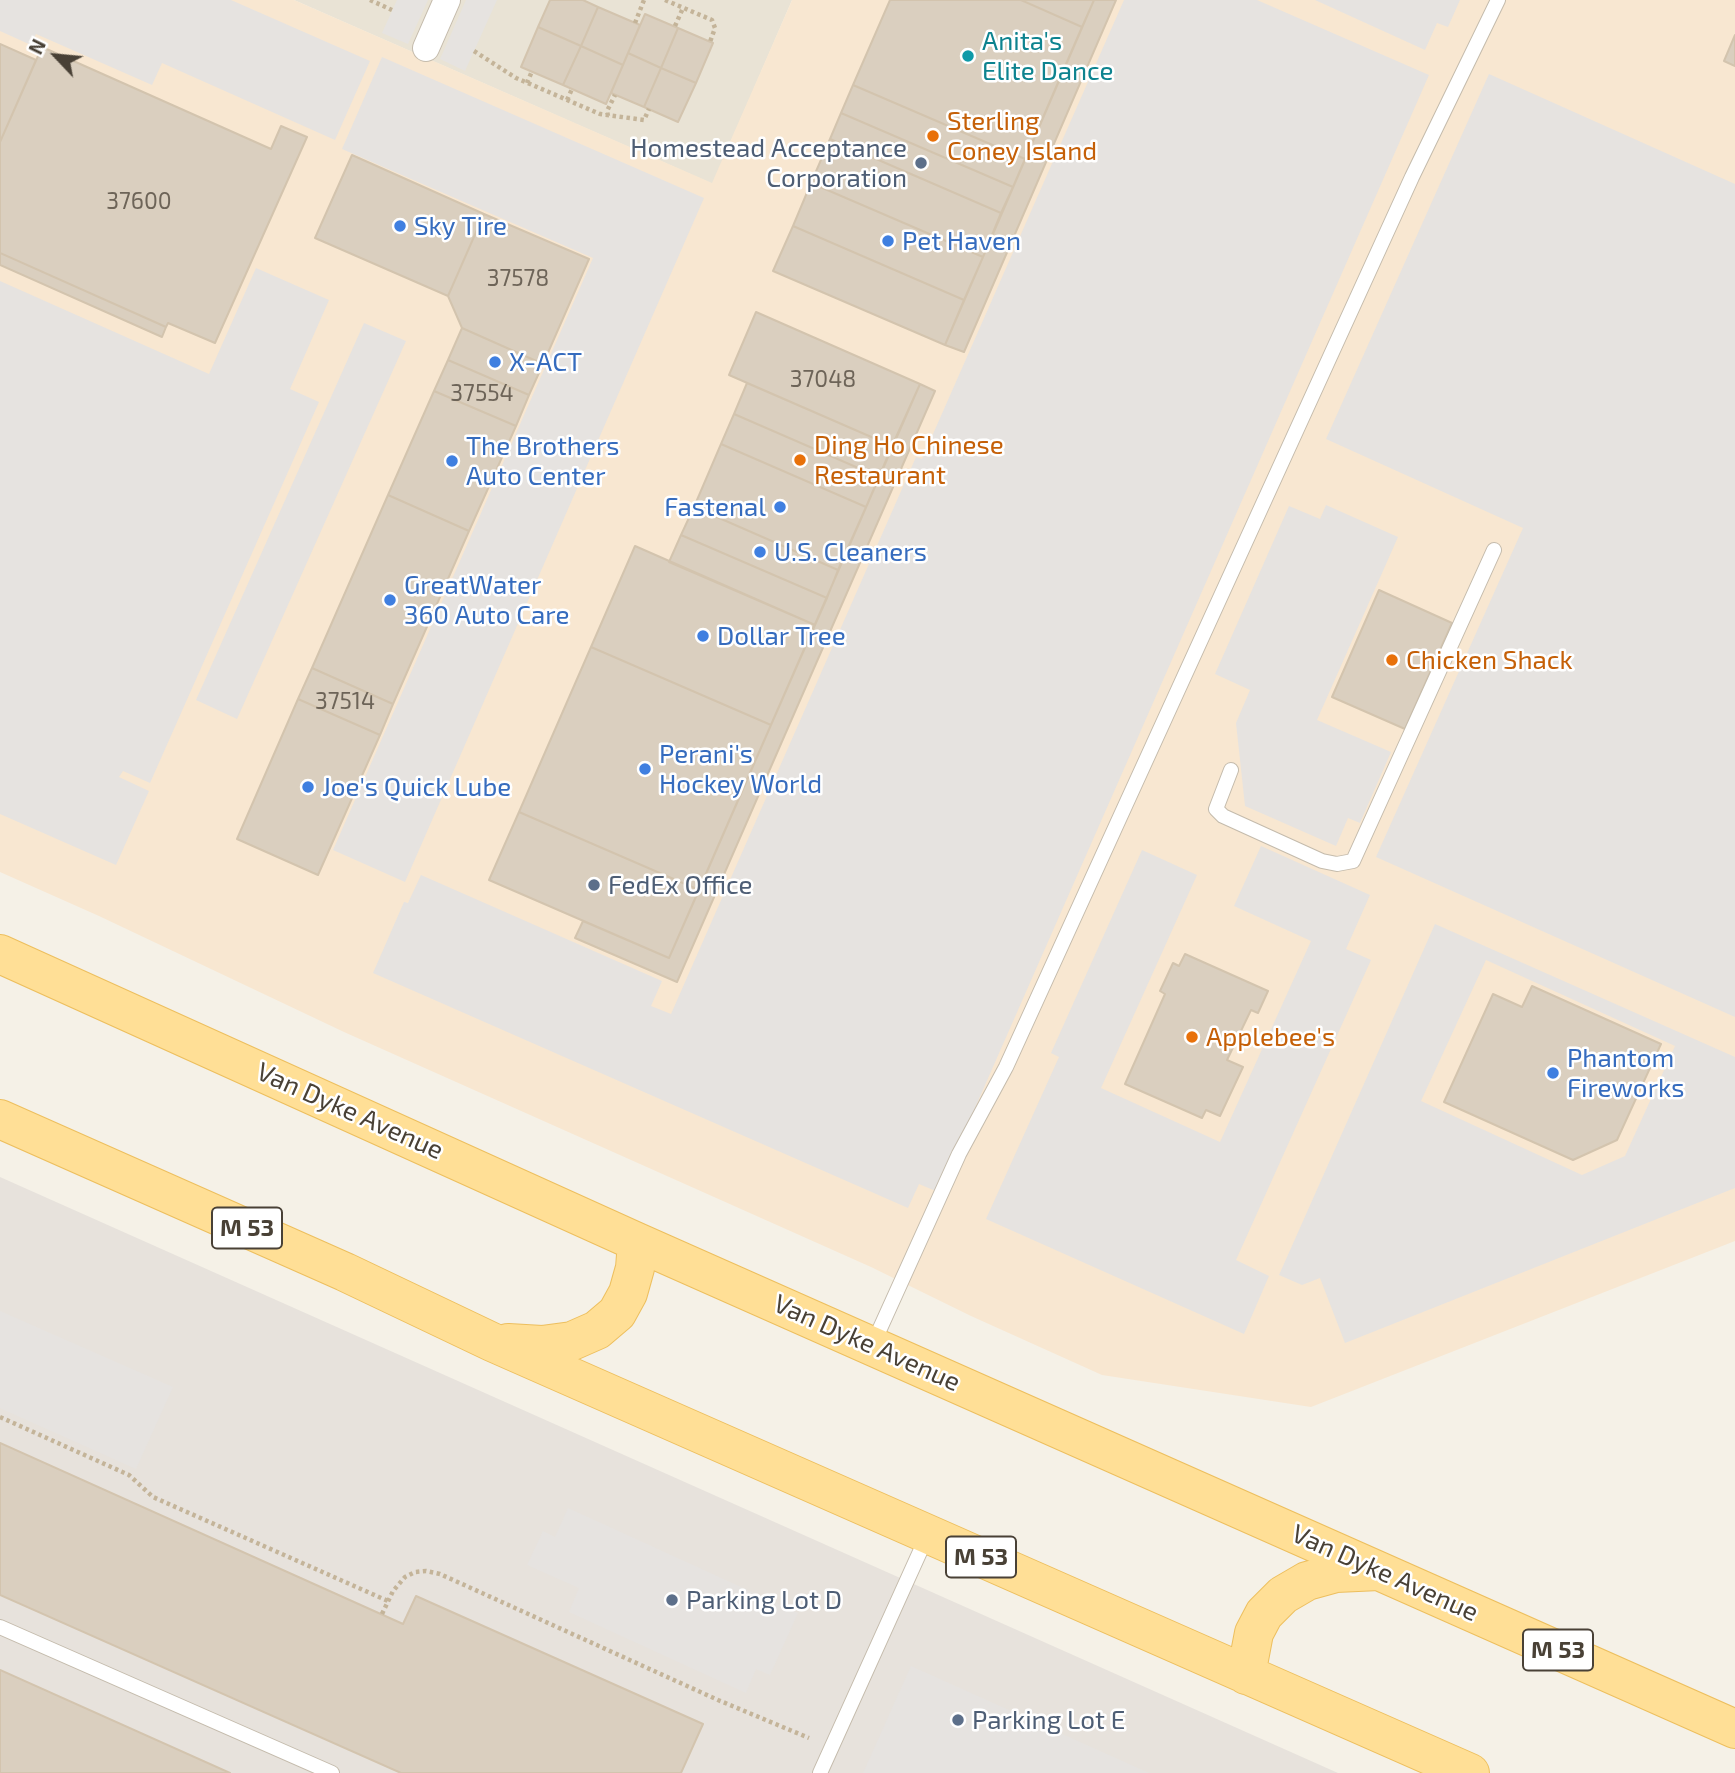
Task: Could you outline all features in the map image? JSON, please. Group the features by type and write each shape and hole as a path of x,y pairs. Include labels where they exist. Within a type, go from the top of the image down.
{"main road":[{"name":"Van Dyke Avenue","path":"0,954 637,1242 1735,1729"},
{"name":"M 53","path":"0,1119 345,1272 492,1342 1470,1773"},
{"path":"492,1342 542,1345 572,1341 597,1330 617,1313 628,1293 635,1268 637,1242"},
{"path":"1246,1675 1254,1633 1264,1614 1283,1595 1307,1581 1336,1573 1381,1571"}],"street":[{"path":"426,48 447,0"}],"lane":[{"path":"872,1346 959,1154 1011,1056 1412,177 1498,0"},
{"path":"1231,770 1216,809 1223,816 1322,861 1337,864 1353,861 1494,550"},
{"path":"821,1773 929,1533"},
{"path":"0,1627 332,1773"}],"path":[{"path":"370,0 392,10"},
{"path":"635,23 644,0"},
{"path":"665,0 712,20 715,28 710,42"},
{"path":"675,26 683,8"},
{"path":"474,51 527,83 608,116 644,120 649,109"},
{"path":"527,83 532,71"},
{"path":"567,100 572,89"},
{"path":"608,116 607,111 615,94"},
{"path":"0,1417 129,1475 153,1497 388,1601"},
{"path":"382,1614 405,1577 426,1571 440,1574 832,1748"}],"shaded area":[{"path":"0,0 294,0 712,183 792,0 1735,0 1735,1241 1311,1407 1102,1375 871,1267 344,1032 0,872"},
{"path":"0,0 231,0 370,61 335,140 162,63 152,85 36,34 31,45 0,31"},
{"path":"294,0 792,0 713,184"},
{"path":"397,0 428,0 408,44 382,33"},
{"path":"466,0 497,0 465,71 440,59"},
{"path":"1124,0 1257,0 1429,75 938,1192 919,1184 908,1208 373,973 404,902 408,903 421,875 662,981 651,1006 671,1014 916,457 922,459"},
{"path":"1315,0 1460,0 1448,27 1437,23 1425,50"},
{"path":"382,57 704,198 405,882 333,850 593,258 342,149"},
{"path":"1489,74 1735,184 1735,1017 1376,857 1523,528 1326,439"},
{"path":"256,268 329,300 290,389 319,402 150,783 123,771 119,777 149,791 116,865 0,814 0,281 209,374"},
{"path":"364,323 406,341 237,719 196,700"},
{"path":"1326,505 1398,537 1317,720 1391,752 1360,823 1348,818 1336,846 1245,806 1236,723 1250,690 1215,674 1289,506 1320,519"},
{"path":"1261,846 1370,895 1346,949 1371,960 1236,1260 1269,1276 1244,1334 986,1219 1059,1057 1051,1053 1142,850 1197,875 1101,1088 1220,1142 1311,941 1234,906"},
{"path":"1435,924 1735,1057 1735,1188 1345,1343 1320,1278 1302,1285 1279,1275","holes":["1486,960 1675,1046 1625,1156 1582,1175 1421,1101"]},
{"path":"0,1177 1338,1773 0,1773"},
{"path":"0,1311 173,1387 136,1469 0,1408"},
{"name":"Parking Lot D","path":"568,1508 798,1613 770,1675 756,1669 746,1693 569,1612 579,1588 527,1565 543,1531 555,1537"},
{"name":"Parking Lot E","path":"911,1666 1149,1773 863,1773"}],"building":[{"path":"550,0 583,0 598,7 581,46 538,27"},
{"name":"Anita's Elite Dance","path":"890,0 1021,0 1082,27 1025,159 853,85"},
{"path":"1021,0 1094,0 1082,27"},
{"path":"1094,0 1116,0 964,352 945,345"},
{"path":"598,7 640,25 623,65 581,46"},
{"path":"645,14 678,28 661,68 628,53"},
{"path":"538,27 581,46 563,85 521,67"},
{"path":"678,28 713,43 696,83 661,68"},
{"path":"1735,35 1735,66 1724,61"},
{"path":"0,44 36,60 0,142"},
{"path":"581,46 623,65 606,104 563,85"},
{"path":"42,47 271,149 281,126 307,137 215,343 168,323 166,327 0,253 0,142"},
{"path":"628,53 661,68 644,107 611,93"},
{"path":"661,68 696,83 678,122 644,107"},
{"name":"Sterling Coney Island","path":"853,85 1025,159 1013,187 841,113"},
{"name":"Homestead Acceptance Corporation","path":"841,113 1013,187 1001,213 830,139"},
{"path":"830,139 1001,213 983,257 811,183"},
{"name":"Sky Tire","path":"352,155 484,214 448,296 315,238"},
{"name":"Pet Haven","path":"811,183 983,257 964,300 793,226"},
{"path":"484,214 589,259 543,364 462,328 448,296"},
{"path":"793,226 964,300 945,345 773,271"},
{"path":"0,253 166,327 162,337 0,265"},
{"path":"756,312 920,384 892,446 729,375"},
{"name":"X-ACT","path":"462,328 543,364 529,395 448,360"},
{"path":"448,360 529,395 516,426 434,391"},
{"path":"747,383 892,446 879,477 734,414"},
{"path":"920,384 935,391 677,982 575,938 583,921 669,958"},
{"name":"The Brothers Auto Center","path":"434,391 516,426 469,531 388,495"},
{"name":"Ding Ho Chinese Restaurant","path":"734,414 879,477 866,507 721,444"},
{"name":"Fastenal","path":"721,444 866,507 838,570 694,507"},
{"name":"GreatWater 360 Auto Care","path":"388,495 469,531 393,704 312,668"},
{"name":"U.S. Cleaners","path":"694,507 838,570 827,598 681,535"},
{"path":"681,535 827,598 815,625 669,562"},
{"name":"Dollar Tree","path":"635,546 815,625 771,725 591,647"},
{"name":"Chicken Shack","path":"1379,590 1452,623 1405,729 1332,697"},
{"name":"Perani's Hockey World","path":"591,647 771,725 699,890 519,812"},
{"path":"312,668 393,704 380,735 298,699"},
{"name":"Joe's Quick Lube","path":"298,699 380,735 318,875 237,839"},
{"name":"FedEx Office","path":"519,812 699,890 669,958 489,880"},
{"name":"Applebee's","path":"1185,954 1268,991 1258,1013 1251,1010 1227,1060 1243,1067 1220,1116 1206,1110 1202,1118 1125,1084 1165,994 1160,991 1173,963 1179,966"},
{"name":"Phantom Fireworks","path":"1532,986 1661,1044 1617,1140 1573,1160 1444,1102 1493,994 1522,1007"},
{"path":"0,1443 403,1624 416,1596 703,1724 681,1773 401,1773 0,1595"},
{"path":"0,1670 230,1773 0,1773"}],"place":[{"name":"Anita's Elite Dance","path":"968,56"},
{"name":"Sterling Coney Island","path":"933,136"},
{"name":"Homestead Acceptance Corporation","path":"921,163"},
{"name":"Sky Tire","path":"400,226"},
{"name":"Pet Haven","path":"888,241"},
{"name":"X-ACT","path":"495,362"},
{"name":"Ding Ho Chinese Restaurant","path":"800,460"},
{"name":"The Brothers Auto Center","path":"452,461"},
{"name":"Fastenal","path":"780,507"},
{"name":"U.S. Cleaners","path":"760,552"},
{"name":"GreatWater 360 Auto Care","path":"390,600"},
{"name":"Dollar Tree","path":"703,636"},
{"name":"Chicken Shack","path":"1392,660"},
{"name":"Perani's Hockey World","path":"645,769"},
{"name":"Joe's Quick Lube","path":"308,787"},
{"name":"FedEx Office","path":"594,885"},
{"name":"Applebee's","path":"1192,1037"},
{"name":"Phantom Fireworks","path":"1553,1073"},
{"name":"Parking Lot D","path":"672,1600"},
{"name":"Parking Lot E","path":"958,1720"}]}
